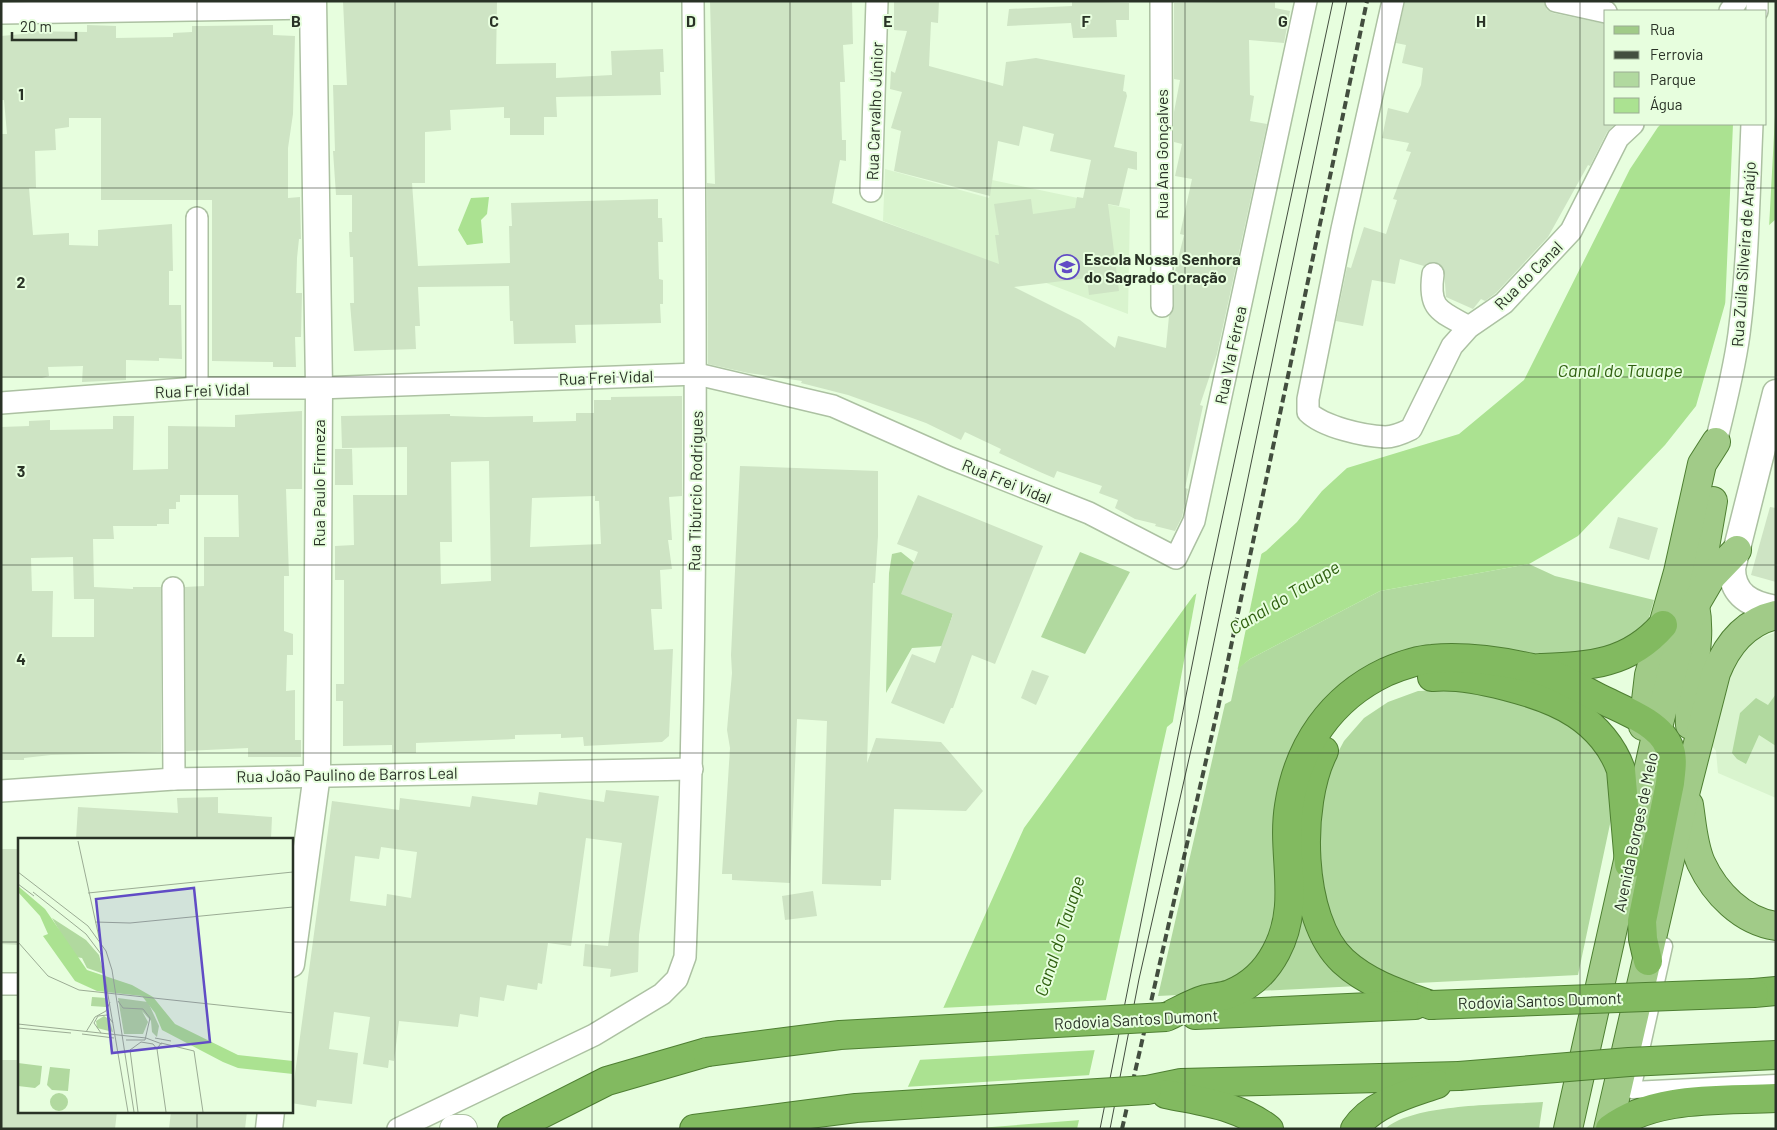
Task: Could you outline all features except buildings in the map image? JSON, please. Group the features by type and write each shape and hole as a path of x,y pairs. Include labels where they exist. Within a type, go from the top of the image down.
{"highway":[{"path":"1431,1004 1389,991 1342,961 1300,898 1288,809 1293,781 1302,756 1314,734 1330,712 1368,680 1412,662 1432,659 1476,660 1534,668 1604,663 1634,651 1651,639 1663,625"},
{"path":"1534,668 1586,692 1650,726 1669,747 1672,762 1670,783 1642,921 1643,939 1648,961"},
{"path":"1166,1017 1205,1000 1229,995 1257,979 1276,953 1300,898 1308,806 1317,764 1341,726 1376,697 1394,687 1434,677 1460,677 1496,684 1558,704 1590,725 1616,757 1621,770 1629,864"},
{"name":"Rodovia Santos Dumont","path":"512,1129 607,1081 707,1052 840,1035 1431,1004 1776,991"},
{"path":"704,1127 856,1108 1147,1090 1181,1083 1460,1076 1629,1062 1776,1055"},
{"path":"1355,1129 1361,1120 1392,1101 1460,1076"},
{"path":"1147,1090 1234,1108 1254,1117 1269,1129"},
{"path":"1609,1129 1624,1118 1667,1104 1776,1098"}],"main road":[{"path":"1697,748 1691,736 1690,718 1698,644 1698,621 1695,604 1719,467 1716,442"},
{"path":"1650,726 1649,675 1678,572 1702,464 1716,442"},
{"name":"Avenida Borges de Melo","path":"1568,1129 1629,864 1650,726 1678,645 1695,604 1712,576 1737,550"},
{"path":"1609,1129 1686,790 1716,673 1724,654 1735,639 1748,627 1776,615"},
{"path":"1686,790 1694,840 1700,862 1709,878 1734,908 1754,920 1776,926"},
{"path":"454,1129 463,1129"}],"street":[{"name":"Rua Tibúrcio Rodrigues","path":"398,1129 594,1035 662,994 677,979 684,957 692,769 697,374 693,1"},
{"name":"Rua Carvalho Júnior","path":"871,191 877,1"},
{"name":"Rua Ana Gonçalves","path":"1161,1 1162,306"},
{"name":"Rua Via Férrea","path":"1176,558 1194,521 1306,1"},
{"name":"Rua do Canal","path":"1393,1 1342,229 1308,400 1308,412 1317,421 1338,428 1385,437 1398,435 1411,429 1452,346 1469,327 1504,303 1572,231 1618,138 1632,125"},
{"path":"1556,1 1604,12"},
{"path":"1,13 313,5"},
{"name":"Rua Paulo Firmeza","path":"292,957 317,774 319,388 313,5"},
{"name":"Rua Zuila Silveira de Araújo","path":"1716,442 1731,381 1739,335 1745,277 1752,125"},
{"path":"197,218 197,388"},
{"path":"1434,274 1431,293 1437,308 1469,327"},
{"name":"Rua Frei Vidal","path":"1,403 197,388 319,388 697,374 833,406 950,458 1089,513 1176,558"},
{"name":"Avenida Borges de Melo","path":"1776,393 1732,568 1732,582 1736,588 1754,604 1776,609"},
{"path":"173,588 174,778"},
{"name":"Rua João Paulino de Barros Leal","path":"1,791 174,778 317,774 692,769"},
{"path":"1776,938 1748,932 1716,907 1703,892 1685,851 1632,1090 1776,1083"},
{"path":"1,984 18,984"},
{"path":"269,1129 271,1112"}],"shaded area":[{"name":"Escola Nossa Senhora do Sagrado Coração","path":"885,169 989,198 992,180 1130,209 1128,314 883,221"},
{"path":"1776,632 1776,798 1718,773 1716,751 1712,746 1731,666 1740,653 1755,640"}],"green space":[{"path":"901,552 916,564 962,584 943,646 912,648 886,693 889,573 892,554"},
{"path":"1080,552 1130,572 1085,654 1041,637"},
{"path":"1529,564 1555,576 1654,600 1645,632 1612,650 1557,658 1427,648 1294,744 1283,772 1278,801 1318,820 1328,771 1344,741 1364,718 1388,702 1418,691 1472,689 1562,716 1605,754 1613,810 1578,975 1158,996 1225,704 1231,701 1238,668 1250,659 1380,591"},
{"path":"1776,694 1776,746 1759,735 1746,764 1737,759 1732,753 1740,713 1756,698 1768,705"},
{"path":"1543,1102 1539,1129 1385,1129 1398,1120 1437,1110 1483,1105"}],"water":[{"name":"Canal do Tauape","path":"1776,1 1776,219 1767,227 1725,304 1696,406 1665,445 1578,536 1529,564 1380,591 1250,659 1167,727 1077,1129 889,1129 1024,828 1194,595 1266,551 1297,522 1322,491 1347,468 1459,434 1524,380 1630,169 1660,125 1767,125"},
{"path":"489,197 487,214 481,220 483,243 467,245 458,230 471,198"}],"pier":[{"path":"1764,1 1776,1 1776,97 1769,228 1725,309 1733,125 1767,125 1767,10 1764,10"},
{"path":"1262,551 1237,672 1172,726 1197,590"},
{"path":"1108,1000 1097,1050 917,1060 940,1008"},
{"path":"1091,1075 1081,1120 966,1129 887,1129 905,1087"}],"tram line":[{"path":"1100,1129 1209,580 1333,1"},
{"path":"1110,1129 1139,979 1198,719 1347,1"}],"railway":[{"path":"1122,1129 1218,708 1367,1"}],"place":[{"name":"Escola Nossa Senhora do Sagrado Coração","path":"1067,267"}]}
